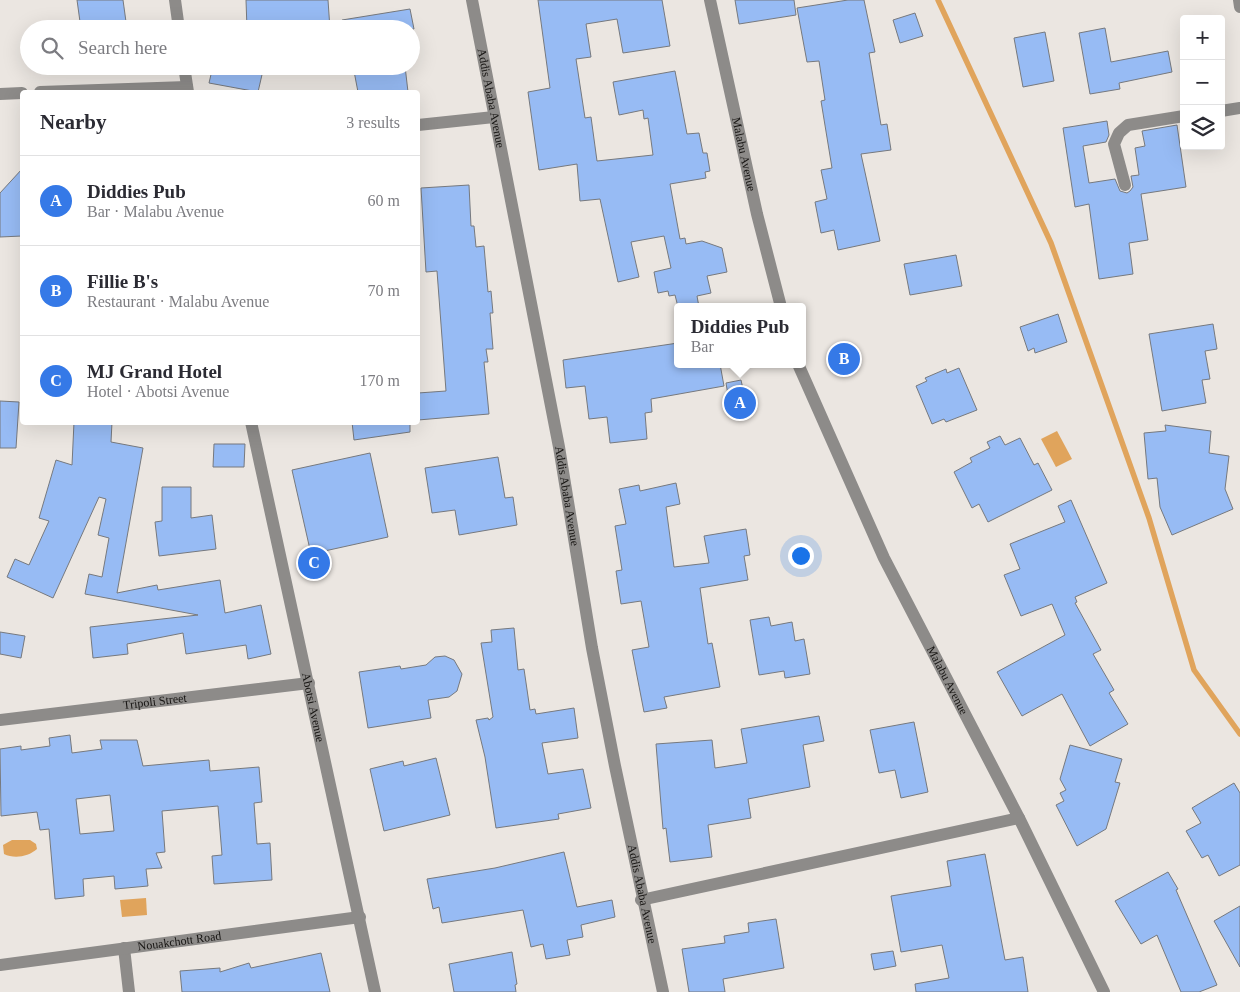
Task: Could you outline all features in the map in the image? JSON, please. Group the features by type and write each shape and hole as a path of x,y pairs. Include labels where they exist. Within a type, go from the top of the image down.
{"street":[{"path":"175,0 178,20"},
{"name":"Addis Ababa Avenue","path":"472,0 559,447 592,648 642,900 663,992"},
{"name":"Malabu Avenue","path":"710,0 757,214 780,303"},
{"path":"1238,0 1240,8"},
{"path":"186,75 188,90"},
{"path":"0,94 20,93"},
{"path":"1225,110 1240,108"},
{"path":"420,124 494,117"},
{"path":"1125,185 1114,144 1120,133 1128,125 1180,117"},
{"name":"Malabu Avenue","path":"800,368 884,558 1019,818 1104,992"},
{"name":"Abotsi Avenue","path":"253,425 375,992"},
{"name":"Tripoli Street","path":"0,720 309,683"},
{"path":"642,900 1019,818"},
{"name":"Nouakchott Road","path":"0,965 360,917"},
{"path":"124,948 129,992"}],"shaded area":[{"path":"1057,431 1072,459 1056,467 1041,439"},
{"path":"12,840 30,840 36,844 37,849 21,856 4,854 3,845"},
{"path":"146,898 147,915 122,917 120,900"}],"building":[{"path":"77,0 123,0 126,20 80,20"},
{"path":"246,0 328,0 329,20 247,20"},
{"path":"538,0 662,0 670,46 623,53 617,19 586,24 591,57 576,59 585,118 591,117 597,161 653,155 648,118 644,119 643,110 619,115 613,82 675,71 687,134 699,133 703,153 707,153 710,171 705,172 706,178 670,184 680,239 685,238 686,244 702,241 722,248 727,272 707,276 711,293 697,296 698,303 677,303 675,295 669,296 668,291 658,293 654,272 671,268 664,236 631,242 639,277 618,282 600,199 580,201 577,164 539,170 528,92 550,88"},
{"path":"735,0 794,0 796,15 739,24"},
{"path":"848,0 864,0 875,52 869,53 881,125 887,124 891,150 861,154 880,241 838,250 834,230 821,233 815,202 827,199 821,170 832,168 821,101 825,100 819,61 807,62 797,8"},
{"path":"410,9 412,20 342,20"},
{"path":"915,13 923,36 900,43 893,20"},
{"path":"1105,28 1111,62 1168,51 1172,72 1119,83 1120,89 1090,94 1079,33"},
{"path":"1045,32 1054,81 1023,87 1014,38"},
{"path":"211,75 262,75 258,90 247,90 209,83"},
{"path":"355,75 406,75 408,90 358,90"},
{"path":"1107,121 1109,135 1106,142 1083,146 1089,183 1115,179 1120,191 1127,193 1133,187 1131,176 1139,175 1135,148 1145,146 1142,131 1177,125 1186,187 1141,194 1148,240 1129,243 1133,274 1099,279 1089,204 1075,207 1063,128"},
{"path":"20,171 20,236 0,237 0,193"},
{"path":"469,185 471,226 474,226 476,247 484,246 488,292 491,291 493,313 490,313 493,349 486,349 488,362 484,362 489,414 420,420 420,393 446,391 437,271 426,272 421,188"},
{"path":"956,255 962,286 910,295 904,264"},
{"path":"1058,314 1067,342 1035,353 1034,348 1028,351 1020,327"},
{"path":"1213,324 1217,349 1205,351 1210,379 1202,380 1206,403 1162,411 1149,334"},
{"path":"674,344 674,368 721,368 724,386 651,399 652,412 645,413 647,439 610,443 607,417 589,419 585,386 566,388 563,360"},
{"path":"959,368 977,410 946,422 944,419 932,424 916,386 927,381 925,378 946,369 947,373"},
{"path":"741,380 745,398 729,401 726,383"},
{"path":"0,401 19,402 16,448 0,448"},
{"path":"74,425 112,425 111,442 143,448 117,593 157,585 158,590 220,580 225,613 261,605 271,654 248,659 246,645 186,654 183,633 127,644 128,654 93,658 90,627 198,615 85,594 89,574 102,577 109,538 98,535 106,499 99,497 53,598 7,577 15,559 29,565 49,521 39,518 56,460 72,465"},
{"path":"352,425 410,425 410,432 354,440"},
{"path":"1165,425 1211,431 1209,453 1229,456 1225,489 1233,509 1172,535 1160,507 1157,478 1148,479 1144,433 1166,431"},
{"path":"1000,436 1005,445 1020,438 1034,465 1038,463 1052,490 988,522 979,504 972,508 954,472 972,462 970,458 990,448 987,442"},
{"path":"214,444 245,444 244,467 213,467"},
{"path":"370,453 388,537 311,554 292,470"},
{"path":"498,457 505,498 513,497 517,525 459,535 455,510 432,513 425,468"},
{"path":"676,483 680,504 666,507 674,567 709,563 704,536 746,529 750,555 744,556 748,580 700,588 708,644 712,643 720,687 664,697 667,708 644,712 632,650 649,647 641,601 621,604 616,571 622,570 615,526 626,524 619,489 639,485 640,491"},
{"path":"162,487 191,487 191,518 212,515 216,549 159,556 155,522 162,521"},
{"path":"1071,500 1107,583 1075,597 1077,602 1075,603 1101,650 1093,654 1114,690 1109,693 1128,724 1090,746 1062,694 1022,716 997,672 1065,635 1052,604 1021,616 1004,575 1020,569 1010,544 1065,522 1058,506"},
{"path":"769,617 771,626 792,622 795,641 804,639 810,674 785,678 784,671 759,675 750,620"},
{"path":"514,628 518,670 524,669 530,710 535,709 536,714 574,708 578,738 542,743 548,774 583,769 591,808 558,814 559,819 496,828 485,757 476,720 488,718 489,720 493,717 481,643 492,642 491,630"},
{"path":"0,632 25,636 21,658 0,654"},
{"path":"445,656 454,660 462,674 457,691 449,697 428,700 431,718 368,728 359,672 400,666 401,669 426,665 435,657"},
{"path":"819,716 824,741 803,745 810,787 748,799 751,818 708,825 712,857 670,862 666,828 663,829 656,744 712,740 715,768 747,763 741,729"},
{"path":"914,722 928,792 901,798 895,770 879,773 870,730"},
{"path":"70,735 72,753 102,749 100,740 137,740 143,766 209,760 210,771 259,767 262,802 254,803 257,844 270,843 272,880 214,884 212,856 222,855 218,806 162,811 165,852 156,853 162,868 146,869 148,886 115,889 114,876 83,879 84,896 55,899 49,829 40,830 37,812 1,816 0,749 21,746 21,750 50,746 49,738","holes":["110,795 114,831 80,834 76,799"]},
{"path":"1070,745 1122,759 1115,782 1120,783 1106,829 1077,846 1056,805 1064,801 1060,793 1066,790 1060,779"},
{"path":"436,758 450,815 384,831 370,769 403,761 404,766"},
{"path":"1234,783 1240,793 1240,865 1219,876 1208,855 1202,858 1186,831 1201,823 1192,808"},
{"path":"564,852 577,907 612,900 615,917 581,925 583,937 567,940 570,955 546,959 543,944 531,947 523,910 442,923 439,907 433,909 427,879 495,868"},
{"path":"985,854 1005,960 1023,957 1028,992 916,992 915,984 949,978 942,945 901,952 891,896 951,886 947,861"},
{"path":"1168,872 1178,889 1176,890 1217,985 1199,992 1181,992 1157,935 1141,944 1115,901"},
{"path":"1240,906 1240,967 1214,921"},
{"path":"776,919 784,968 723,979 725,992 689,992 682,949 725,943 724,936 749,932 748,923"},
{"path":"893,951 896,966 874,970 871,954"},
{"path":"512,952 517,984 515,985 516,992 454,992 449,964"},
{"path":"321,953 330,992 182,992 180,971 220,968 220,972 249,963 251,968"}],"waterway":[{"path":"938,0 1051,243 1149,518 1194,670 1240,734"}],"place":[{"name":"Fillie B's","path":"844,359"},
{"name":"Diddies Pub","path":"740,403"},
{"name":"MJ Grand Hotel","path":"314,563"}]}
